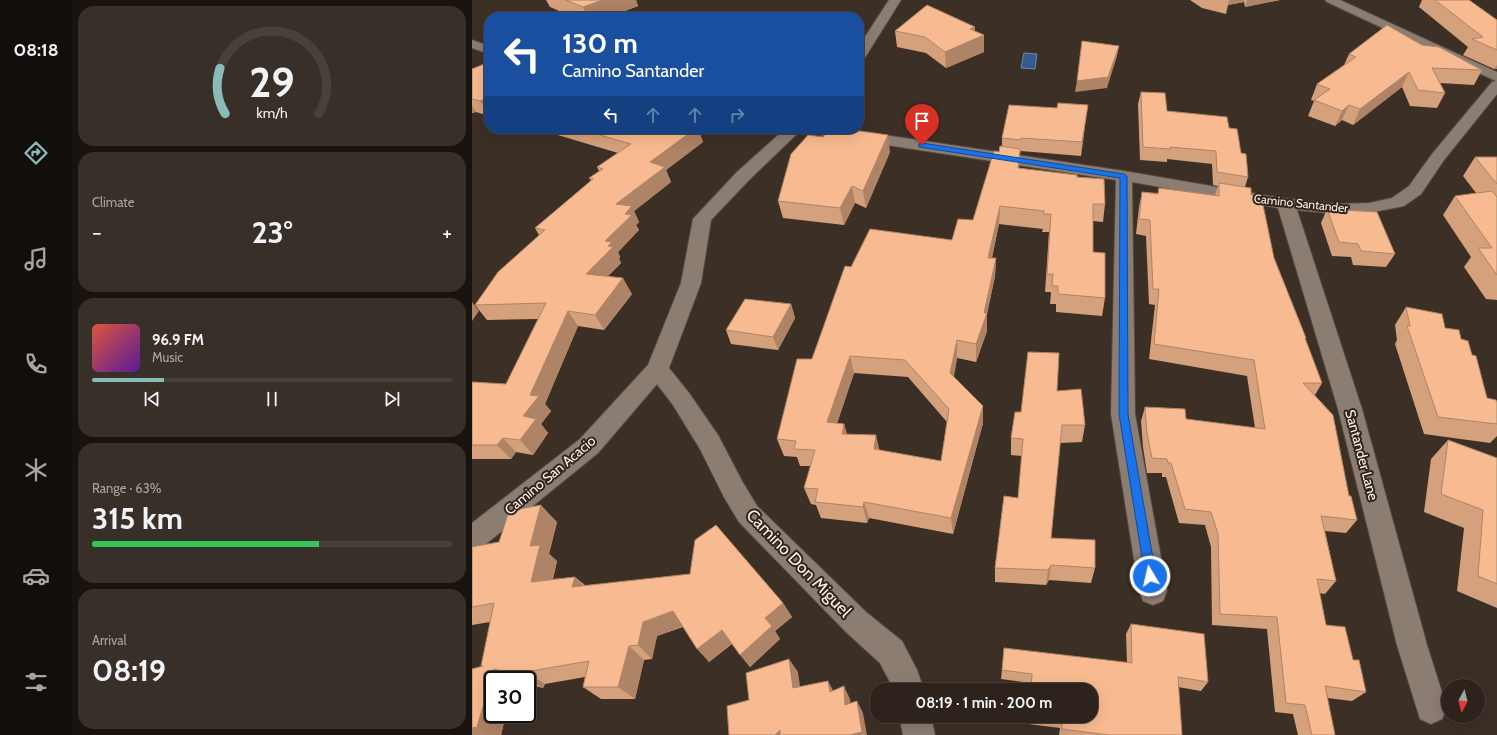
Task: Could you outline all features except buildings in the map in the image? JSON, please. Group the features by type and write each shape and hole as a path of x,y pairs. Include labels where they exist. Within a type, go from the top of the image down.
{"street":[{"path":"864,48 894,0"},
{"path":"1331,0 1497,77"},
{"path":"472,44 484,48"},
{"name":"Camino Santander","path":"847,134 1124,176 1286,204 1338,209 1369,208 1398,202 1414,190 1438,157 1497,85"},
{"name":"Camino San Acacio","path":"472,539 589,446 657,369 691,283 702,219 743,176 789,134"},
{"path":"1124,176 1124,414 1153,591"},
{"name":"Santander Lane","path":"1286,204 1350,409 1412,645 1431,708"},
{"name":"Camino Don Miguel","path":"657,369 681,399 709,442 733,489 748,514 856,622 891,652 906,683"},
{"path":"916,723 919,735"}],"water":[{"path":"1024,53 1037,54 1035,69 1021,68"}],"route":[{"path":"922,145 1124,176 1124,414 1150,576"}]}
